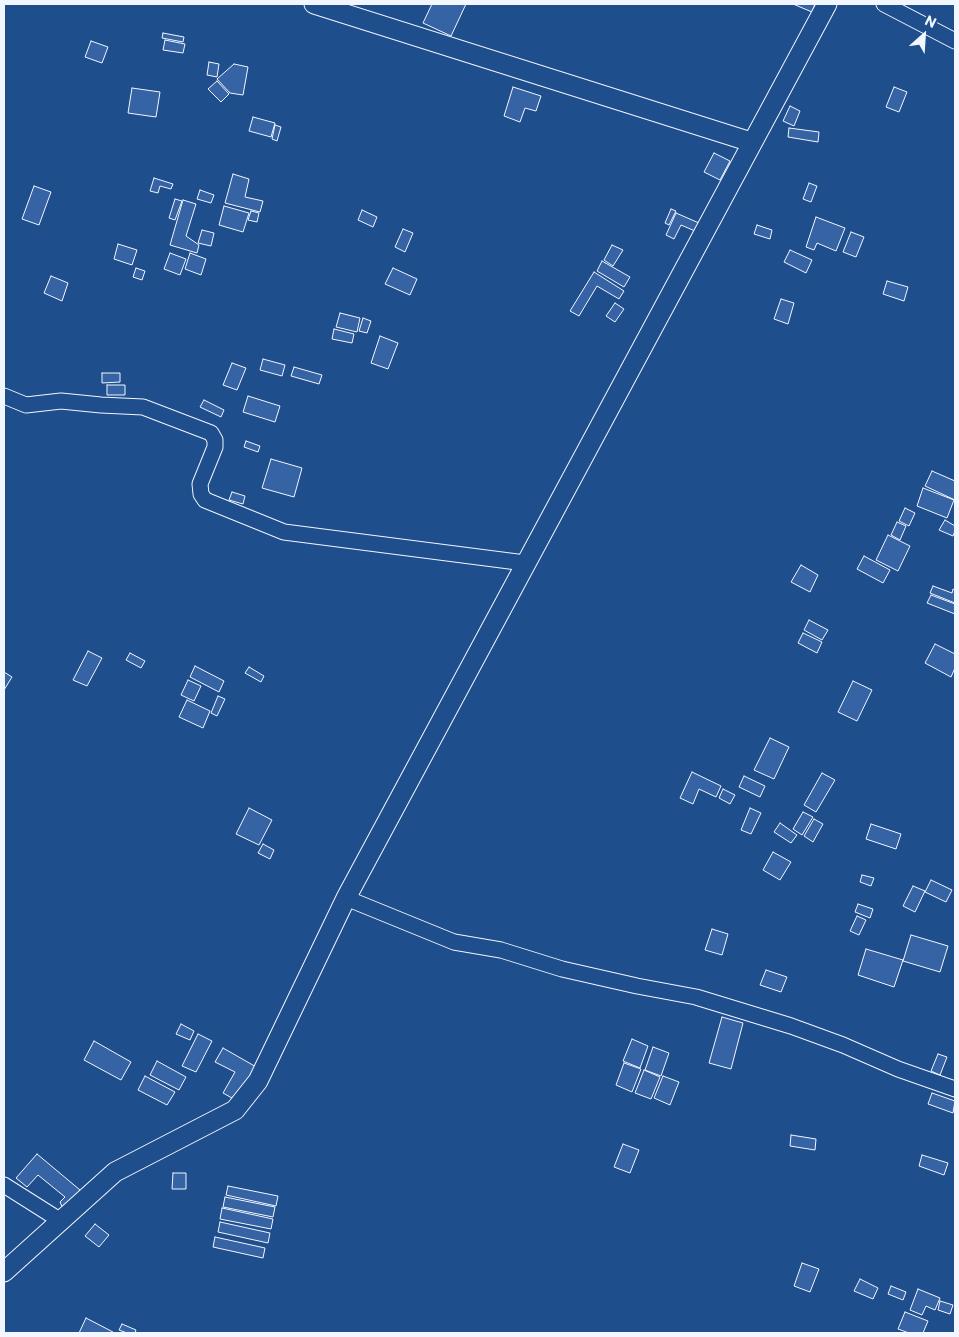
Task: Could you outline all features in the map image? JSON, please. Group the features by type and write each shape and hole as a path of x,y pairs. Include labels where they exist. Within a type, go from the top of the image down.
{"street":[{"path":"314,4 752,142"},
{"path":"4,1272 115,1172 235,1110 258,1081 346,898 827,4"},
{"path":"884,4 955,40"},
{"path":"4,396 26,405 61,401 143,407 211,433 215,440 215,447 200,484 201,494 205,500 284,532 525,563"},
{"path":"346,898 454,942 501,950 562,969 696,998 791,1026 898,1069 955,1089"},
{"path":"4,1185 61,1222"}],"building":[{"path":"432,4 466,4 451,36 423,23"},
{"path":"793,4 815,4 812,12"},
{"path":"163,33 184,37 183,42 162,38"},
{"path":"165,40 185,44 183,53 163,50"},
{"path":"91,41 108,47 102,63 85,57"},
{"path":"209,62 219,64 217,77 207,75"},
{"path":"234,64 248,67 243,95 230,93 217,79"},
{"path":"217,81 229,94 221,102 208,89"},
{"path":"513,87 541,96 536,111 525,108 520,122 504,116"},
{"path":"894,87 907,92 899,112 886,107"},
{"path":"132,88 160,92 156,117 128,113"},
{"path":"790,106 800,111 794,126 783,121"},
{"path":"253,117 275,123 271,137 249,131"},
{"path":"275,125 281,127 277,141 272,139"},
{"path":"789,128 819,132 818,142 788,137"},
{"path":"714,153 730,161 720,180 704,172"},
{"path":"233,174 249,179 245,197 263,201 260,212 225,203"},
{"path":"154,178 173,184 171,189 160,186 158,193 150,191"},
{"path":"809,183 817,186 811,202 803,199"},
{"path":"34,186 51,192 39,225 22,219"},
{"path":"200,190 214,195 211,203 197,199"},
{"path":"175,199 182,201 175,220 169,218"},
{"path":"183,200 196,204 186,236 199,245 197,253 170,245"},
{"path":"224,206 249,213 243,232 219,225"},
{"path":"671,209 676,211 669,225 665,223"},
{"path":"362,210 377,217 373,227 358,220"},
{"path":"251,211 259,213 257,222 248,220"},
{"path":"676,213 699,223 695,231 681,225 674,239 666,235"},
{"path":"816,217 845,228 836,251 817,243 814,250 806,247"},
{"path":"757,225 772,230 770,239 754,234"},
{"path":"403,229 413,233 405,252 395,247"},
{"path":"202,230 214,233 211,246 198,243"},
{"path":"851,232 864,237 856,257 843,252"},
{"path":"118,244 137,250 132,265 114,259"},
{"path":"612,245 623,250 613,266 604,260"},
{"path":"790,250 812,260 806,273 784,262"},
{"path":"170,253 186,259 180,275 164,269"},
{"path":"190,253 206,259 201,275 185,269"},
{"path":"602,261 630,277 624,287 597,271"},
{"path":"136,268 145,271 142,280 133,277"},
{"path":"393,268 417,279 410,295 385,284"},
{"path":"594,272 624,291 619,299 597,286 579,316 570,311"},
{"path":"51,276 68,283 62,301 44,293"},
{"path":"887,281 908,287 904,301 883,294"},
{"path":"781,299 794,303 788,324 774,319"},
{"path":"615,303 624,309 615,322 606,316"},
{"path":"340,313 360,318 357,332 336,327"},
{"path":"363,318 371,321 367,333 359,331"},
{"path":"334,329 354,334 352,343 332,339"},
{"path":"380,336 398,343 388,369 371,363"},
{"path":"263,359 285,365 282,376 260,370"},
{"path":"232,363 246,368 237,390 223,385"},
{"path":"294,367 322,375 319,384 291,376"},
{"path":"102,373 120,373 120,382 102,383"},
{"path":"107,385 125,385 125,395 107,395"},
{"path":"248,396 280,406 275,422 243,412"},
{"path":"204,400 224,410 221,417 200,407"},
{"path":"246,441 260,446 258,452 244,447"},
{"path":"271,459 302,468 294,497 262,488"},
{"path":"932,471 955,481 955,500 925,486"},
{"path":"923,488 954,500 947,518 917,506"},
{"path":"232,492 245,496 243,504 229,500"},
{"path":"905,508 915,513 909,526 899,521"},
{"path":"945,520 955,526 953,536 939,530"},
{"path":"897,522 906,526 900,540 891,535"},
{"path":"888,535 910,546 898,571 876,560"},
{"path":"864,556 890,570 883,583 857,569"},
{"path":"801,565 818,575 810,592 791,582"},
{"path":"933,586 952,593 953,589 955,590 955,603 930,593"},
{"path":"931,595 955,604 955,614 927,603"},
{"path":"809,620 828,630 822,640 804,630"},
{"path":"803,633 822,642 817,653 798,643"},
{"path":"935,644 955,654 955,668 951,677 925,663"},
{"path":"88,651 102,658 87,686 73,680"},
{"path":"130,653 145,661 141,668 126,660"},
{"path":"195,666 224,681 219,692 190,677"},
{"path":"249,667 264,676 261,682 245,673"},
{"path":"4,672 12,677 4,690"},
{"path":"188,680 201,686 194,701 181,695"},
{"path":"853,681 872,690 857,721 838,712"},
{"path":"218,696 225,699 217,716 211,713"},
{"path":"187,700 210,711 203,728 179,717"},
{"path":"770,738 789,747 774,779 754,770"},
{"path":"692,772 721,786 716,797 699,789 693,804 680,798"},
{"path":"822,773 835,780 816,812 804,805"},
{"path":"744,776 765,786 760,797 739,787"},
{"path":"723,789 735,795 730,804 719,798"},
{"path":"249,808 272,820 259,845 236,834"},
{"path":"750,808 761,813 751,834 741,830"},
{"path":"803,812 813,817 802,835 793,829"},
{"path":"814,819 823,824 813,842 804,836"},
{"path":"780,823 797,835 791,843 774,832"},
{"path":"871,824 901,834 896,849 866,839"},
{"path":"263,844 274,850 270,859 258,853"},
{"path":"773,852 791,862 780,880 763,870"},
{"path":"862,875 874,878 871,886 860,882"},
{"path":"931,880 952,890 946,902 925,892"},
{"path":"913,886 925,891 915,912 903,906"},
{"path":"858,904 873,909 870,918 855,912"},
{"path":"857,916 866,920 859,935 850,931"},
{"path":"712,929 728,934 722,955 705,950"},
{"path":"911,935 948,946 940,972 903,961"},
{"path":"866,949 903,960 894,987 858,975"},
{"path":"766,970 787,977 781,992 760,985"},
{"path":"722,1017 743,1023 731,1069 709,1063"},
{"path":"181,1024 194,1031 190,1040 176,1034"},
{"path":"198,1034 212,1041 196,1072 182,1066"},
{"path":"632,1039 648,1046 640,1068 623,1061"},
{"path":"94,1041 131,1062 121,1080 84,1060"},
{"path":"653,1047 669,1053 661,1076 645,1070"},
{"path":"223,1048 258,1068 239,1102 223,1093 235,1072 215,1062"},
{"path":"938,1054 947,1057 940,1075 931,1071"},
{"path":"157,1061 186,1077 179,1090 150,1075"},
{"path":"624,1063 641,1069 632,1092 616,1085"},
{"path":"644,1070 660,1077 651,1099 635,1093"},
{"path":"145,1076 175,1092 167,1105 138,1090"},
{"path":"663,1076 679,1082 670,1105 654,1098"},
{"path":"932,1093 955,1101 953,1113 928,1104"},
{"path":"791,1135 816,1139 815,1150 790,1146"},
{"path":"623,1144 639,1150 630,1173 614,1167"},
{"path":"37,1154 80,1190 63,1209 60,1202 65,1197 38,1175 27,1187 16,1178"},
{"path":"922,1155 948,1163 944,1175 919,1166"},
{"path":"173,1173 186,1173 186,1189 172,1189"},
{"path":"228,1186 278,1196 276,1206 226,1195"},
{"path":"225,1197 275,1207 273,1217 223,1207"},
{"path":"222,1208 273,1219 271,1229 220,1219"},
{"path":"220,1222 270,1233 268,1243 218,1232"},
{"path":"95,1224 109,1235 99,1247 85,1236"},
{"path":"215,1237 265,1248 263,1258 213,1247"},
{"path":"802,1263 819,1269 810,1292 794,1286"},
{"path":"860,1279 878,1288 873,1299 854,1291"},
{"path":"891,1286 906,1292 903,1300 888,1294"},
{"path":"918,1289 940,1298 935,1310 926,1306 922,1315 910,1310"},
{"path":"940,1301 953,1305 950,1314 938,1310"},
{"path":"905,1312 928,1321 923,1333 909,1333 898,1329"},
{"path":"86,1318 113,1332 79,1333"},
{"path":"122,1324 136,1330 135,1333 119,1330"}]}
